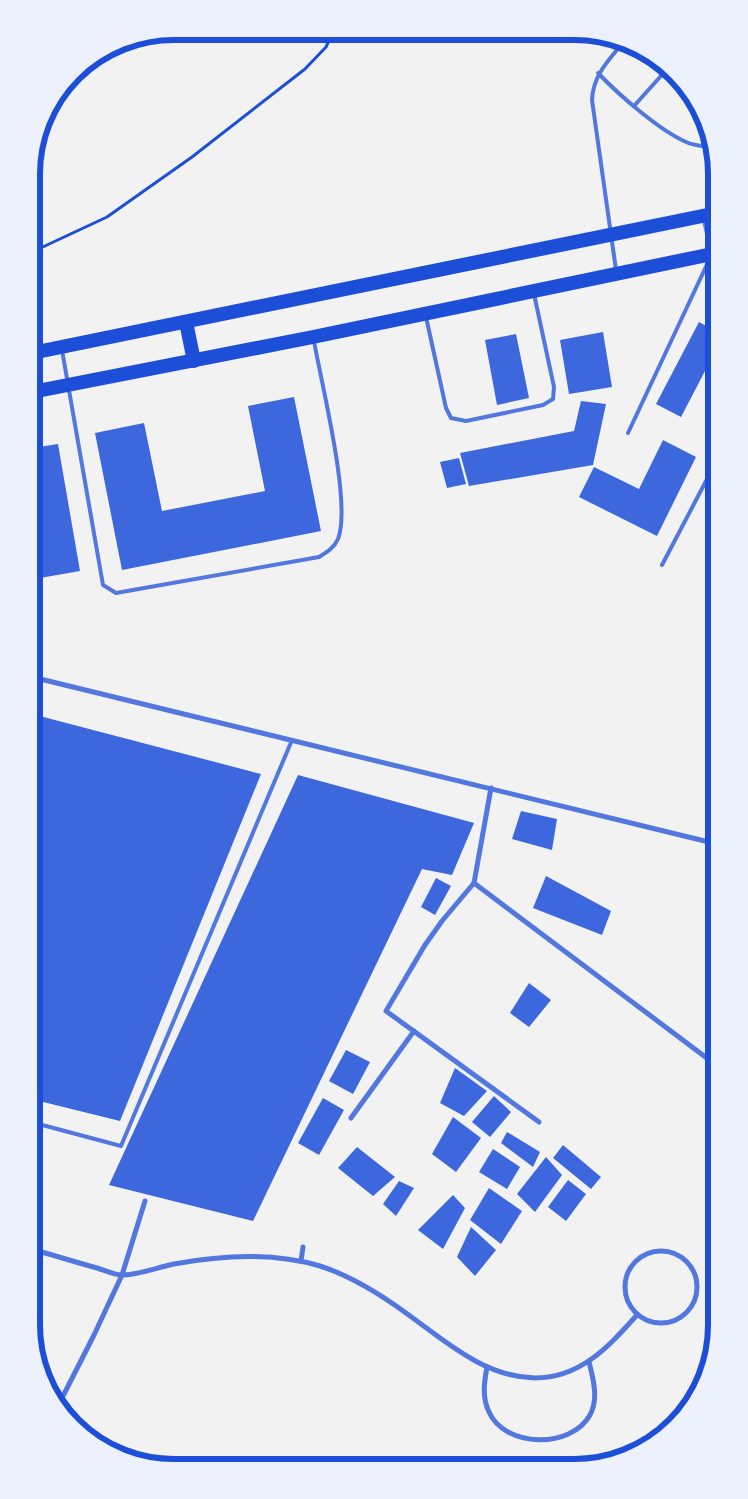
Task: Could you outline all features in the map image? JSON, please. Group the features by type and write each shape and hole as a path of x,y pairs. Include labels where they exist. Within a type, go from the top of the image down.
{"highway":[{"path":"40,352 708,214"},
{"path":"40,390 313,337 708,255"},
{"path":"186,322 194,361"}],"street":[{"path":"40,679 708,842"},
{"path":"491,788 474,883 425,944 386,1011 540,1122"},
{"path":"474,883 708,1059"},
{"path":"351,1118 414,1031"},
{"path":"62,1398 94,1336 122,1275 145,1201"},
{"path":"301,1261 303,1247"},
{"path":"658,1251 678,1256 686,1262 693,1270 698,1290 690,1309 683,1316 664,1324 654,1322 637,1314 626,1295 627,1275 632,1266 648,1254 658,1251"},
{"path":"40,1252 122,1275 218,1258 254,1257 301,1261 342,1274 406,1312 438,1337 487,1367 518,1377 538,1378 574,1370 589,1362 606,1349 637,1314"},
{"path":"487,1367 484,1386 490,1414 500,1426 513,1435 528,1439 545,1440 576,1429 590,1415 595,1398 589,1362"}],"lane":[{"path":"617,274 592,100 593,86 598,73 619,48"},
{"path":"598,73 634,106 686,142 704,146"},
{"path":"634,106 663,74"},
{"path":"628,433 708,266"},
{"path":"426,314 446,408 451,418 466,421 543,405 553,399 554,387 534,292"},
{"path":"62,348 103,585 116,593 143,590 319,557 334,547 339,537 342,516 339,478 313,337"},
{"path":"662,565 708,477"},
{"path":"40,1124 121,1146 292,740"}],"path":[{"path":"40,248 107,217 192,157 304,69 326,47 329,40"}],"building":[{"path":"699,322 708,327 708,365 681,417 656,404"},
{"path":"603,332 612,387 569,394 560,340"},
{"path":"516,334 529,398 497,405 485,340"},
{"path":"294,397 321,531 122,570 95,433 144,423 162,511 265,491 248,406"},
{"path":"581,401 606,404 593,465 469,486 460,453 574,431"},
{"path":"663,440 696,457 657,536 579,497 594,467 639,489"},
{"path":"58,444 80,571 40,578 40,447"},
{"path":"459,458 466,484 447,488 440,462"},
{"path":"40,716 261,774 120,1121 40,1101"},
{"path":"298,775 474,823 452,875 422,869 253,1221 109,1185"},
{"path":"521,811 557,819 552,850 512,839"},
{"path":"546,876 611,911 602,935 533,908"},
{"path":"436,878 451,886 435,915 421,907"},
{"path":"529,983 551,1000 529,1027 510,1013"},
{"path":"346,1050 370,1062 353,1094 329,1081"},
{"path":"455,1068 487,1091 464,1116 440,1103"},
{"path":"494,1096 511,1112 490,1137 472,1122"},
{"path":"323,1098 344,1110 319,1155 298,1143"},
{"path":"453,1117 481,1138 456,1172 432,1154"},
{"path":"507,1132 540,1152 533,1167 501,1143"},
{"path":"563,1145 601,1177 591,1189 553,1158"},
{"path":"357,1147 395,1177 373,1196 338,1168"},
{"path":"493,1149 520,1167 507,1189 479,1172"},
{"path":"546,1157 562,1175 535,1212 517,1194"},
{"path":"568,1180 586,1194 566,1221 548,1207"},
{"path":"399,1181 414,1188 396,1216 383,1204"},
{"path":"489,1188 522,1211 501,1244 470,1220"},
{"path":"453,1195 465,1208 443,1249 418,1230"},
{"path":"471,1227 496,1250 475,1276 457,1257"}]}
